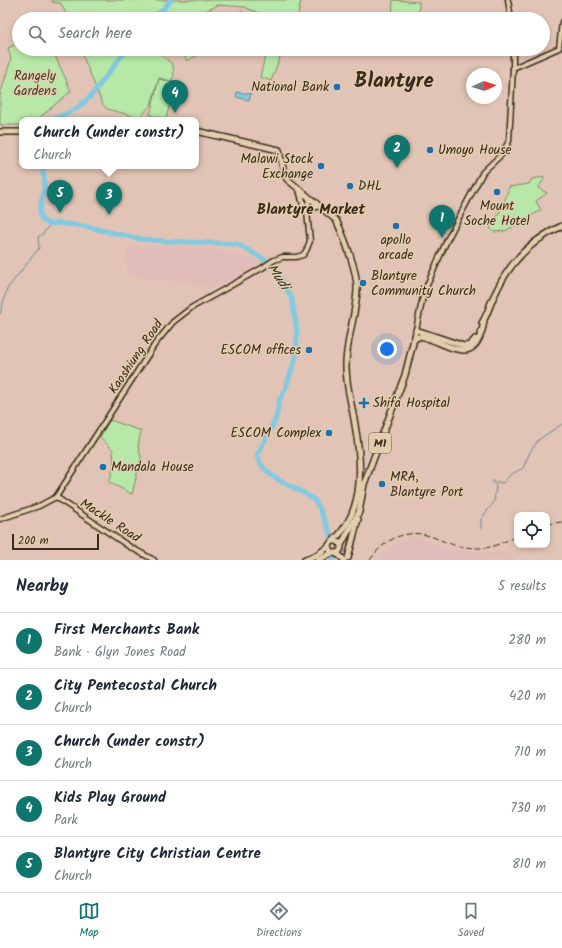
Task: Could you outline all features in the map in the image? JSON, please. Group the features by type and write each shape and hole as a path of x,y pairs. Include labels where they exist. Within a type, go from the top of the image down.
{"highway":[{"path":"0,132 19,132"},
{"name":"M1","path":"199,132 279,150 284,173 287,179 300,192 336,220 341,229 351,259 357,286 346,362 349,397 356,426 359,450 359,484 357,500 348,522 334,540"},
{"path":"300,192 307,212 311,208 318,206"},
{"path":"416,330 457,345 467,346 474,341 500,284 515,260 526,248 551,231 562,226"},
{"path":"414,339 421,336 461,350 468,350 478,341 484,320"},
{"name":"M1","path":"341,547 359,512 364,484 405,375 414,339"},
{"path":"348,559 359,512"},
{"path":"305,560 321,552 334,540 339,541 348,559"},
{"path":"329,546 329,550 333,553 348,559"},
{"path":"318,560 333,553 341,547"}],"street":[{"path":"508,0 510,12"},
{"path":"550,52 559,48 562,22"},
{"path":"414,339 424,292 447,240 483,172 502,154 509,142 514,68 513,56"},
{"path":"514,68 541,56"},
{"name":"Kaoshiung Road","path":"56,497 164,331 173,322 191,308 274,260 283,257 300,256 306,251 309,246 310,236 307,212 309,198"},
{"path":"0,519 39,506 56,497"},
{"name":"Mackle Road","path":"56,497 130,547 154,560"}],"shaded area":[{"path":"166,245 214,248 262,262 246,273 213,288 127,275 127,247"},
{"path":"411,536 426,540 447,549 464,551 512,552 514,560 377,560 395,543"}],"green space":[{"path":"52,0 301,0 298,12 256,12 245,7 218,5 204,12 65,12 60,2 52,2"},
{"path":"393,0 419,2 419,12 392,12"},
{"name":"Rangely Gardens","path":"12,46 12,56 55,56 71,91 41,117 19,117 19,125 0,124 0,95 11,59 8,48"},
{"path":"83,56 163,56 173,65 174,76 171,81 159,78 151,105 140,117 107,109 102,103"},
{"path":"184,56 196,56 187,61"},
{"path":"265,56 280,56 271,81 260,77"},
{"path":"159,79 175,83 166,117 150,115"},
{"path":"545,177 538,188 547,193 536,201 541,210 505,231 494,232 490,228 501,209 509,187 529,184 532,179"},
{"path":"110,420 141,431 138,446 141,457 132,494 109,482 114,467 113,450 100,437"}],"water":[{"path":"237,92 251,94 249,100 236,97"}],"waterway":[{"name":"Mudi","path":"160,12 171,0"},
{"name":"Mudi","path":"59,117 76,109 91,96 122,56"},
{"name":"Mudi","path":"42,169 44,177 44,189 40,213 43,221 50,224 58,223 83,226 141,239 237,244 269,262 276,270 292,299 297,332 296,357 286,387 279,401 276,418 257,456 261,464 274,477 306,494 316,502 332,539"},
{"path":"0,314 7,289 39,248 38,237 43,234 50,224"},
{"path":"481,529 481,519 494,502 496,486 492,481 503,483 510,475 523,468 530,452 538,440 562,424"}],"railway":[{"path":"550,524 562,522"},
{"path":"370,560 386,543 406,534 422,534 454,545 476,548 494,546 514,537"}],"place":[{"name":"National Bank","path":"337,87"},
{"name":"Kids Play Ground","path":"175,113"},
{"name":"Umoyo House","path":"430,150"},
{"name":"Malawi Stock Exchange","path":"321,166"},
{"name":"City Pentecostal Church","path":"397,168"},
{"name":"DHL","path":"350,186"},
{"name":"Mount Soche Hotel","path":"497,192"},
{"name":"Blantyre City Christian Centre","path":"60,213"},
{"name":"Church (under constr)","path":"109,215"},
{"name":"apollo arcade","path":"396,226"},
{"name":"First Merchants Bank","path":"442,238"},
{"name":"Blantyre Community Church","path":"363,283"},
{"name":"ESCOM offices","path":"309,350"},
{"name":"Shifa Hospital","path":"364,403"},
{"name":"ESCOM Complex","path":"329,433"},
{"name":"Mandala House","path":"103,467"},
{"name":"MRA, Blantyre Port","path":"382,484"}],"district":[{"name":"Blantyre","path":"394,81"},
{"name":"Blantyre Market","path":"311,210"}]}
